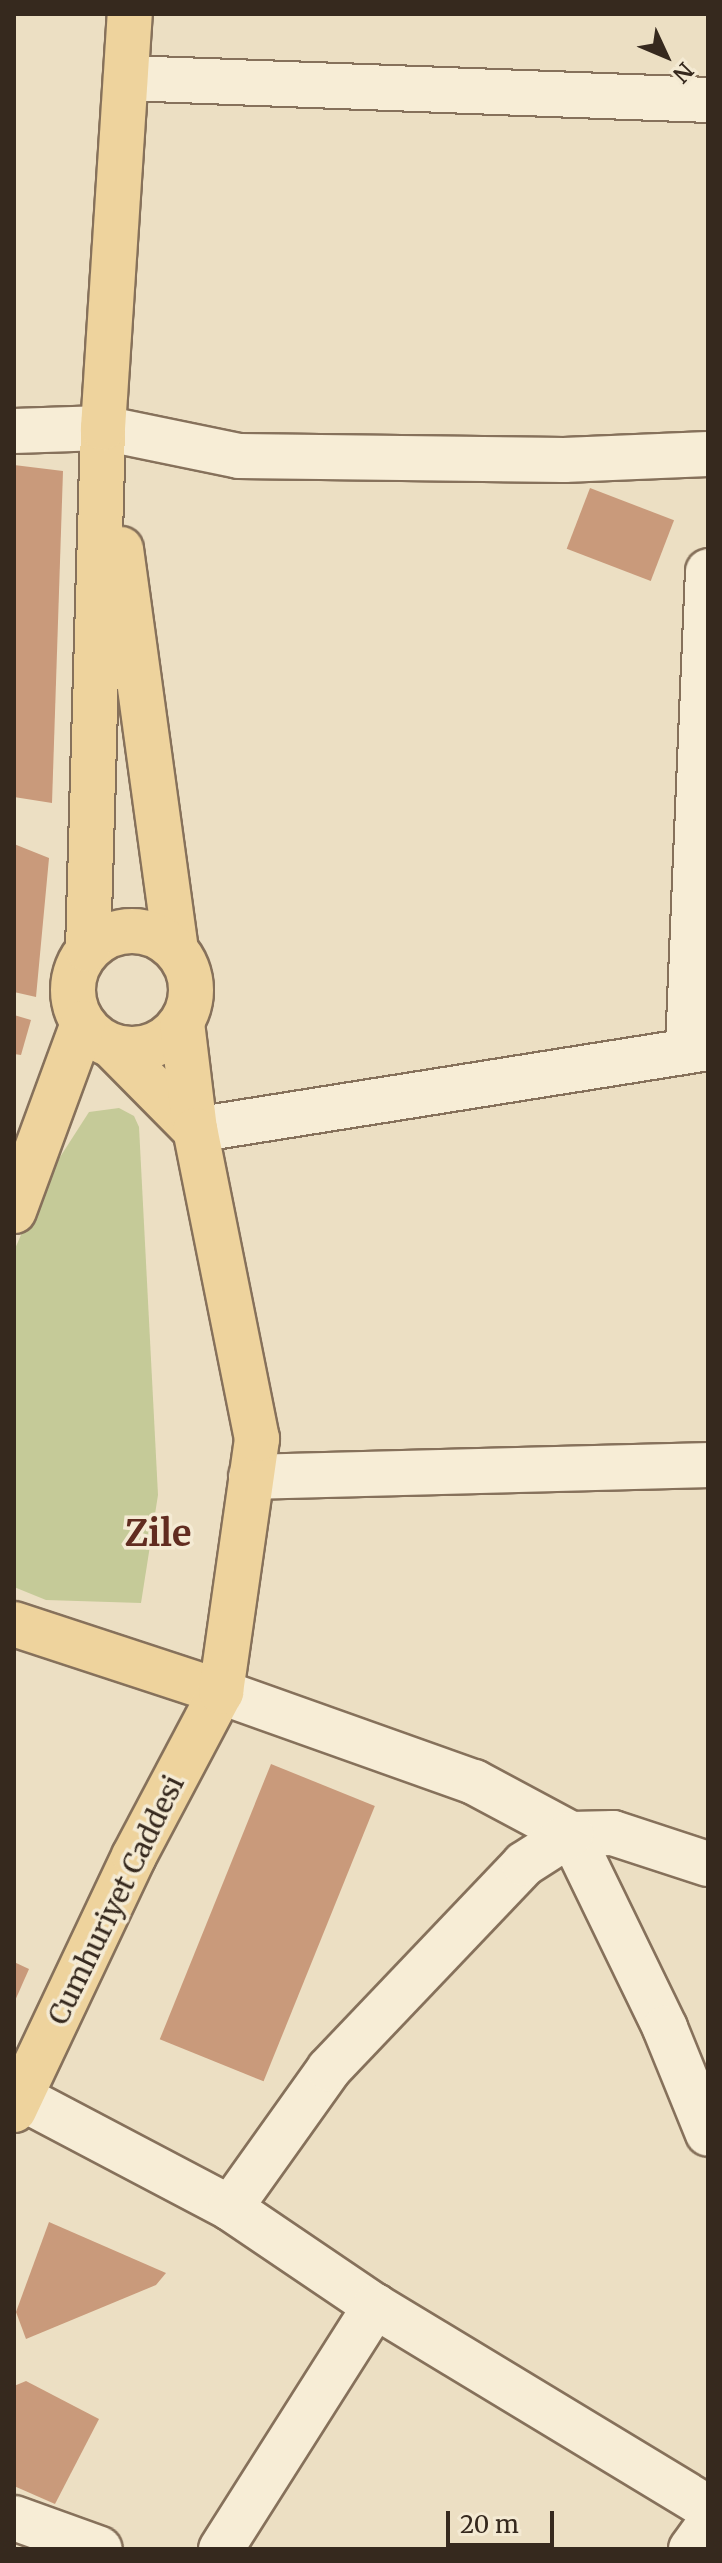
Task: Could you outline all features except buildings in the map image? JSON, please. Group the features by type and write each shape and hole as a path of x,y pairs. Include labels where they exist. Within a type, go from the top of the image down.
{"main road":[{"path":"130,14 103,428 88,950 73,986 98,1035 195,1130"},
{"path":"14,1624 221,1692 257,1439 195,1130 182,1023 192,985 176,949 103,428"},
{"path":"88,950 103,937 142,931 176,949"},
{"path":"98,1035 151,1047 182,1023"},
{"path":"14,1211 98,1035"},
{"name":"Cumhuriyet Caddesi","path":"16,2101 134,1856 221,1692"}],"street":[{"path":"126,78 708,100"},
{"path":"14,431 103,428 239,456 564,460 708,454"},
{"path":"195,1130 698,1048 708,571"},
{"path":"251,1477 708,1465"},
{"path":"221,1692 474,1782 571,1834 613,1833 708,1864"},
{"path":"571,1834 665,2028 708,2134"},
{"path":"230,2208 329,2069 524,1864 571,1834"},
{"path":"16,2101 230,2208 375,2306 708,2508"},
{"path":"221,2549 375,2306"},
{"path":"14,2518 100,2549"},
{"path":"691,2549 708,2526"}],"green space":[{"path":"119,1108 134,1116 139,1127 158,1495 141,1603 46,1600 14,1587 14,1251 44,1182 89,1112"}],"district":[{"name":"Zile","path":"158,1534"}]}
